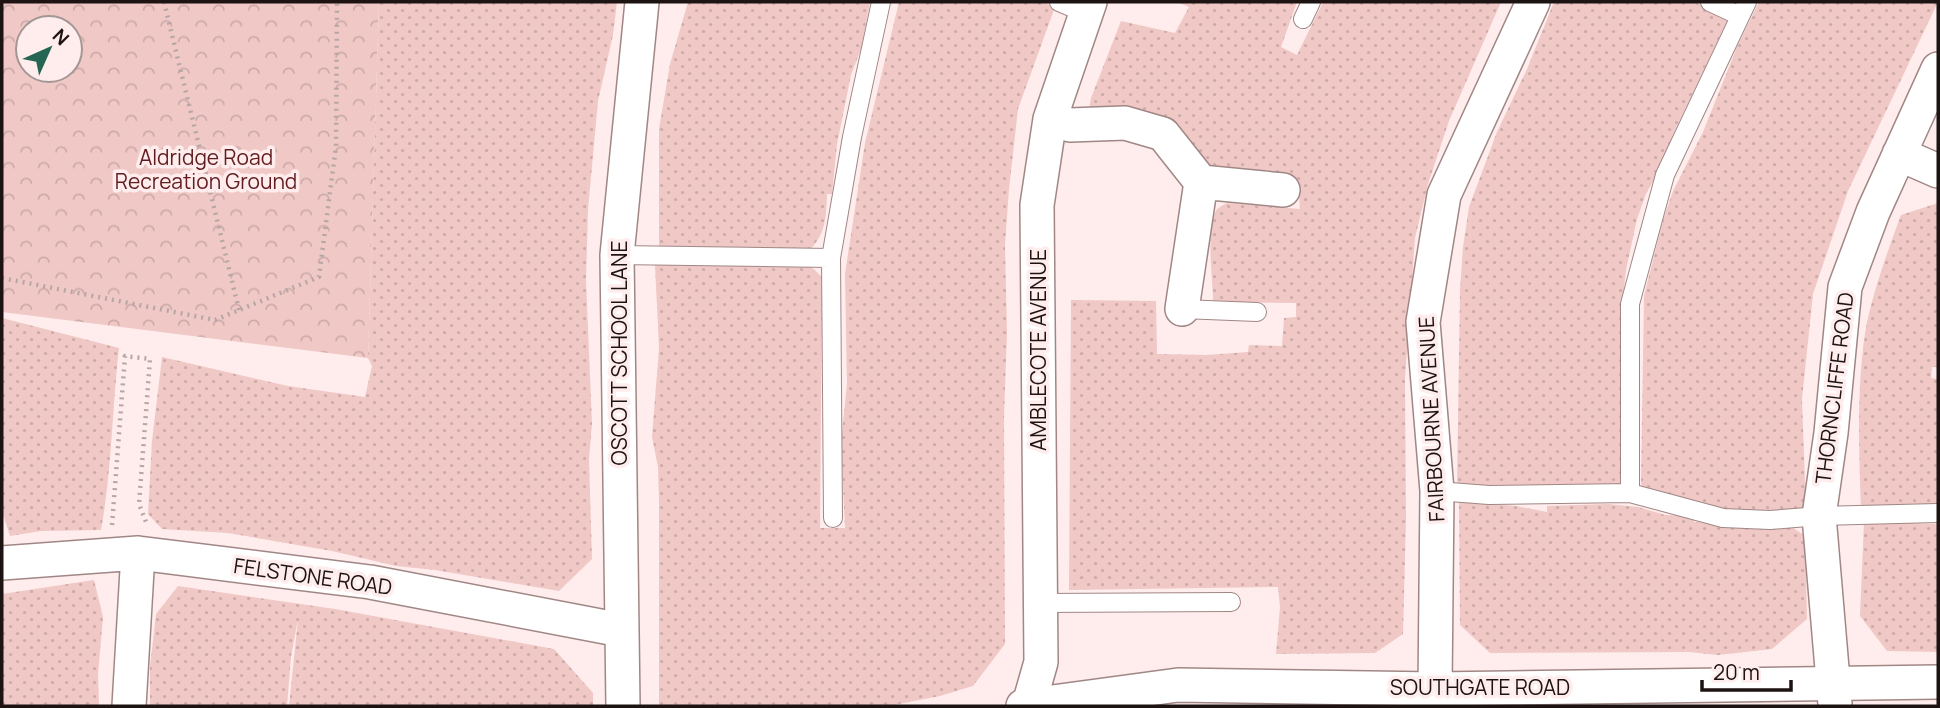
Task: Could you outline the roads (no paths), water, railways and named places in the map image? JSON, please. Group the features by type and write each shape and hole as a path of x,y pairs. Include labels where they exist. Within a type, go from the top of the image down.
{"street":[{"name":"OSCOTT SCHOOL LANE","path":"623,706 617,255 642,2"},
{"name":"FAIRBOURNE AVENUE","path":"1435,698 1437,491 1423,322 1444,195 1527,4"},
{"name":"AMBLECOTE AVENUE","path":"1028,706 1041,662 1037,205 1050,118 1078,5"},
{"name":"THORNCLIFFE ROAD","path":"1835,695 1819,516 1831,433 1845,287 1873,212 1938,69"},
{"path":"1050,118 1070,125 1125,123 1163,134 1201,182 1283,190"},
{"path":"1899,153 1938,171"},
{"path":"1182,309 1201,182"},
{"path":"129,706 135,555"},
{"name":"FELSTONE ROAD","path":"2,561 135,555 370,582 621,630"},
{"name":"SOUTHGATE ROAD","path":"1028,706 1178,685 1435,698 1835,695 1938,682"}],"lane":[{"path":"833,518 831,258 852,137 881,2"},
{"path":"1303,19 1311,2"},
{"path":"1630,493 1630,304 1665,175 1744,9 1710,2"},
{"path":"617,255 831,258"},
{"path":"1182,309 1257,312"},
{"path":"1437,491 1489,495 1630,493 1723,518 1770,520 1938,513"},
{"path":"1040,603 1231,602"}],"park label":[{"name":"Aldridge Road Recreation Ground","path":"206,169"}]}
